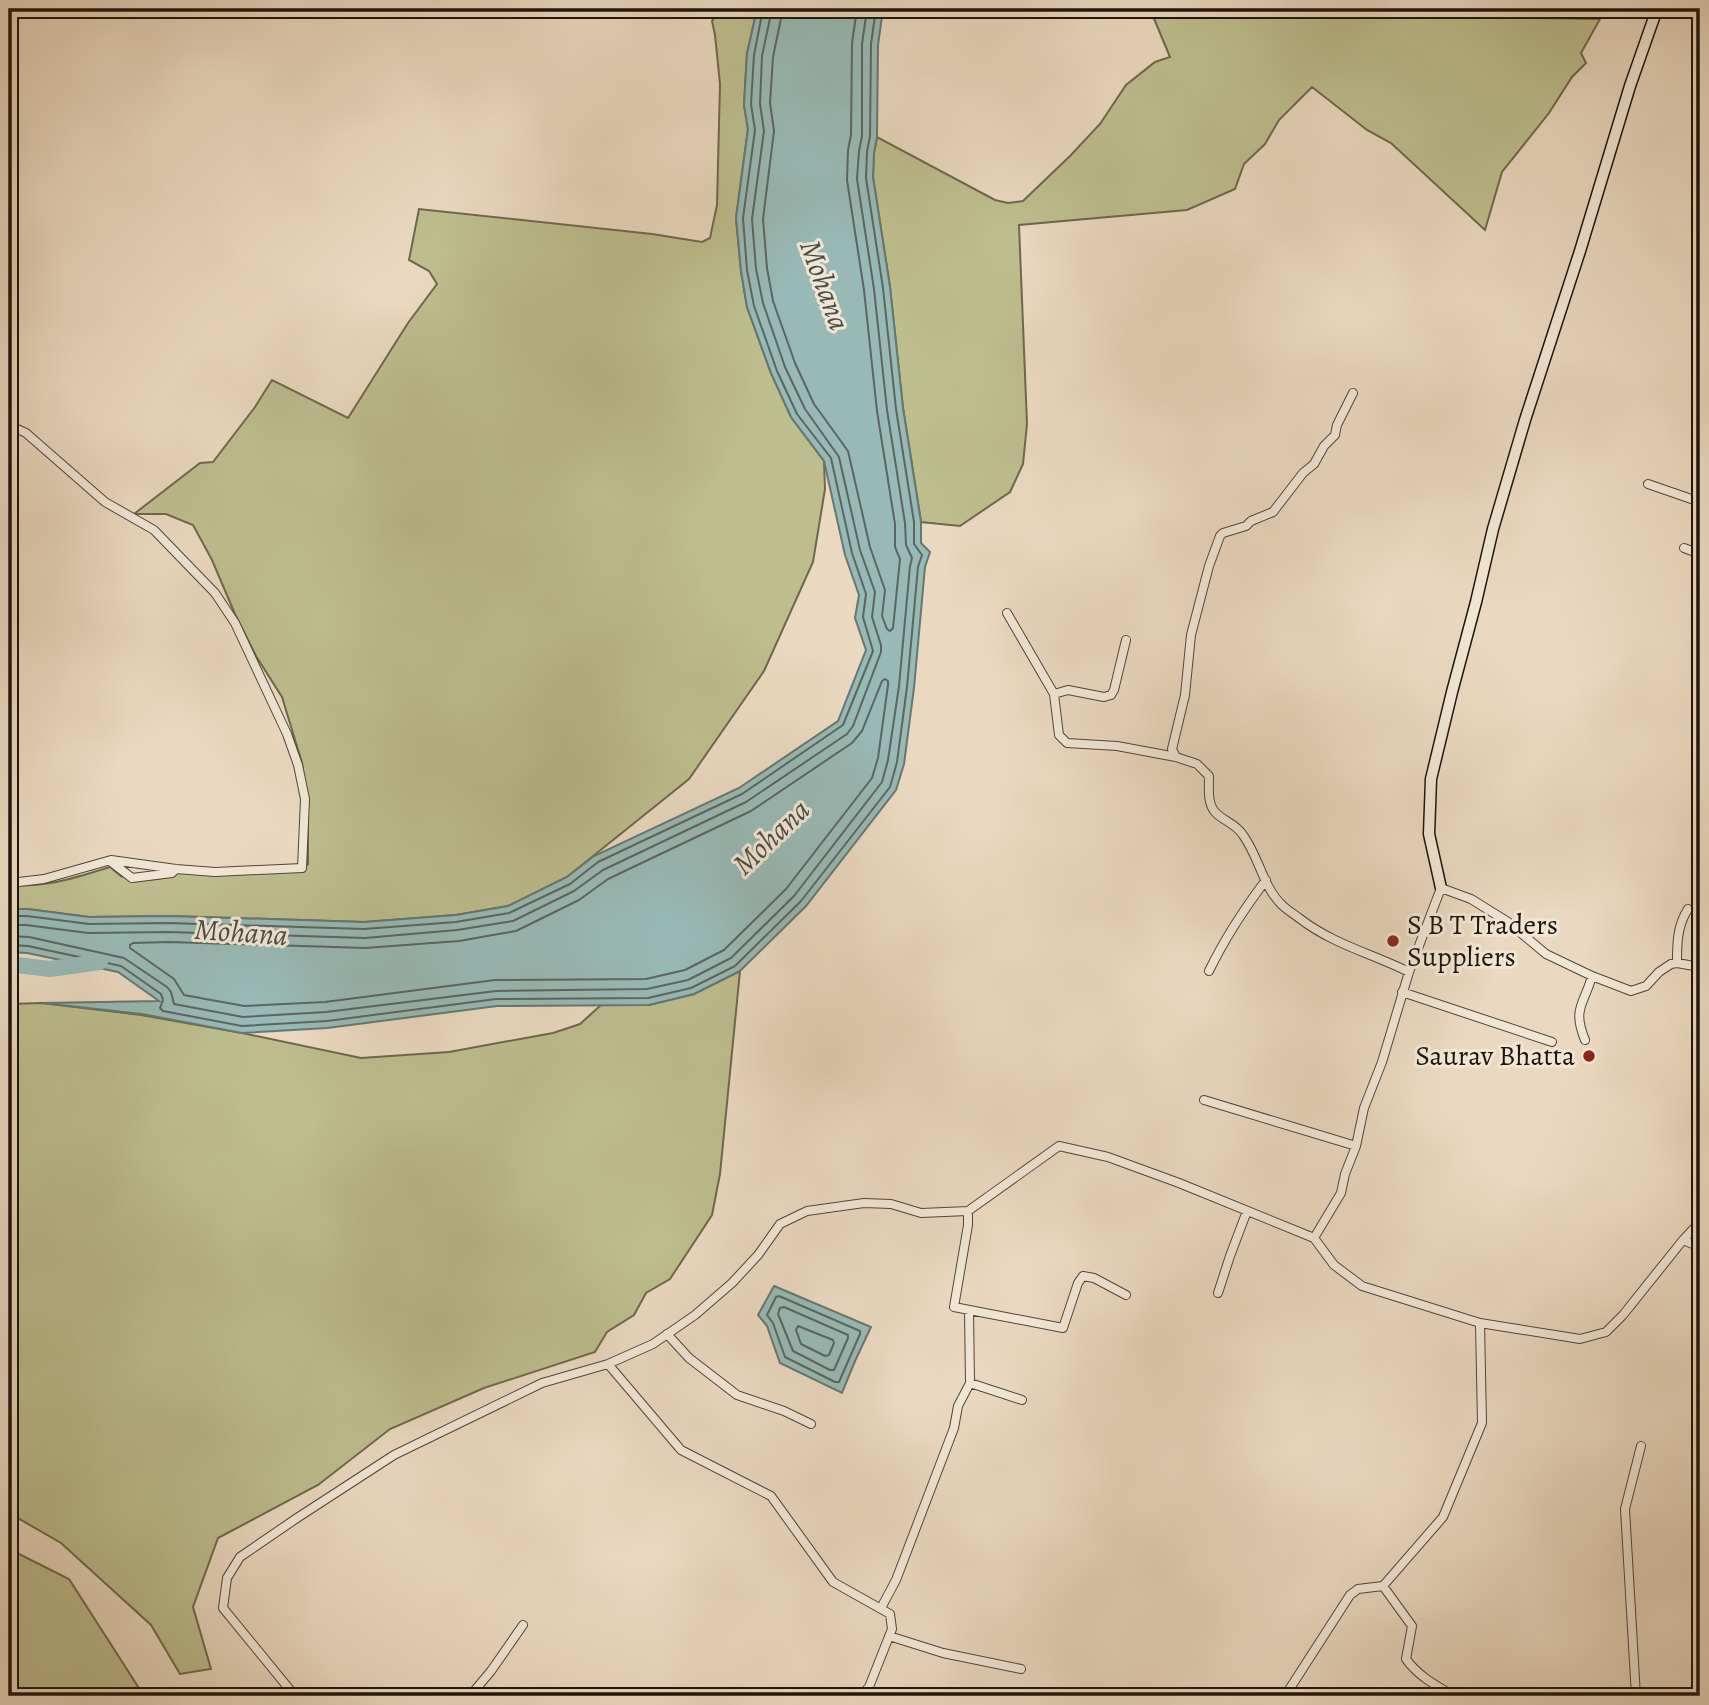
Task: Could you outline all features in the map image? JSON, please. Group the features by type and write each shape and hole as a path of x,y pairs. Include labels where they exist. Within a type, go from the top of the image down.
{"main road":[{"path":"1441,888 1429,834 1431,779 1449,705 1493,529 1525,420 1630,86 1657,9"}],"street":[{"path":"1176,757 1172,749 1185,695 1191,635 1209,566 1220,536 1273,512 1335,435 1337,425 1353,393"},
{"path":"9,425 26,433 105,502 154,530 215,593 235,623 287,734 298,765 305,799 302,869 215,872 110,861 44,879 9,881"},
{"path":"1648,484 1700,502"},
{"path":"1685,548 1700,554"},
{"path":"1007,612 1054,694 1059,735 1067,743 1117,746 1176,757 1197,764 1209,776 1209,800 1214,811 1234,825 1252,848 1281,905 1313,929 1409,972"},
{"path":"1054,694 1068,690 1111,695 1126,640"},
{"path":"110,861 132,878 172,873 176,869"},
{"path":"1209,971 1226,937 1266,880"},
{"path":"1314,1238 1341,1192 1356,1146 1364,1108 1382,1062 1402,992 1441,888 1471,899 1508,922 1546,954 1631,991 1646,986 1671,964 1700,967"},
{"path":"1677,963 1678,935 1688,909"},
{"path":"1585,1040 1579,1026 1578,1014 1592,976"},
{"path":"1402,992 1552,1042"},
{"path":"1204,1100 1356,1146"},
{"path":"295,1696 223,1608 227,1578 240,1557 394,1455 542,1383 608,1364 653,1344 695,1315 732,1283 758,1255 780,1224 807,1211 864,1203 891,1203 921,1213 968,1211 1059,1146 1108,1157 1314,1238 1334,1265 1362,1286 1480,1323 1580,1339 1606,1332 1700,1222"},
{"path":"968,1211 954,1307 1063,1328 1078,1283 1083,1276 1094,1278 1126,1296"},
{"path":"1219,1293 1247,1211"},
{"path":"1683,1240 1700,1247"},
{"path":"881,1608 896,1580 954,1428 958,1406 970,1382 970,1310"},
{"path":"1285,1696 1350,1595 1358,1589 1383,1586 1443,1517 1482,1423 1480,1323"},
{"path":"667,1334 689,1358 737,1395 811,1424"},
{"path":"608,1364 681,1450 771,1496 833,1582 890,1614 892,1629 869,1687 861,1696"},
{"path":"970,1382 1022,1400"},
{"path":"1636,1696 1625,1509 1641,1446"},
{"path":"1383,1586 1412,1626 1406,1659 1434,1685 1454,1696"},
{"path":"470,1696 523,1625"},
{"path":"889,1636 943,1653 1021,1669"}],"green space":[{"path":"721,9 757,9 747,54 744,105 748,129 736,218 747,307 771,373 791,417 824,461 825,489 813,562 764,671 689,779 567,877 508,906 456,915 364,922 169,916 89,917 9,909 9,884 47,883 110,867 121,876 134,880 158,879 180,872 300,872 308,864 308,809 302,763 282,697 256,656 193,525 166,514 134,514 200,463 213,462 272,380 348,418 408,323 437,284 429,271 409,260 419,209 652,234 702,242 710,238 717,205 720,84 712,21"},
{"path":"1150,9 1482,9 1487,17 1600,19 1581,53 1586,63 1572,77 1549,113 1502,172 1485,230 1391,143 1367,130 1312,87 1279,120 1265,144 1244,164 1235,189 1187,210 1019,225 1027,424 1023,464 1010,492 960,526 921,522 903,408 890,287 873,177 877,137 995,200 1008,203 1023,201 1100,124 1126,85 1155,62 1170,57"},
{"path":"740,971 720,1174 712,1215 670,1279 646,1293 634,1315 607,1332 595,1352 484,1388 390,1429 318,1485 218,1538 193,1607 211,1669 180,1674 151,1625 61,1543 9,1513 9,1004 42,1003 141,1015 361,1058 449,1052 553,1033 580,1024 601,1005 649,1005 694,994"},
{"path":"9,1549 69,1579 144,1696 9,1696"}],"water":[{"path":"757,9 883,9 878,45 877,137 873,177 890,287 903,408 921,522 921,543 930,552 925,567 904,764 896,790 806,906 740,971 694,994 649,1005 497,1006 327,1028 242,1033 142,1014 42,1003 159,1001 118,972 27,953 9,952 9,909 89,917 169,916 364,922 456,915 508,906 567,877 594,856 739,788 838,721 866,650 855,618 859,595 845,555 824,461 791,417 771,373 747,307 741,271 736,218 748,129 744,105 747,54"},
{"path":"774,1286 871,1327 842,1393 780,1363 767,1326 758,1315"}],"waterway":[{"name":"Mohana","path":"9,964 50,969 100,962"}],"place":[{"name":"S B T Traders Suppliers","path":"1393,941"},
{"name":"Saurav Bhatta","path":"1589,1056"}]}
